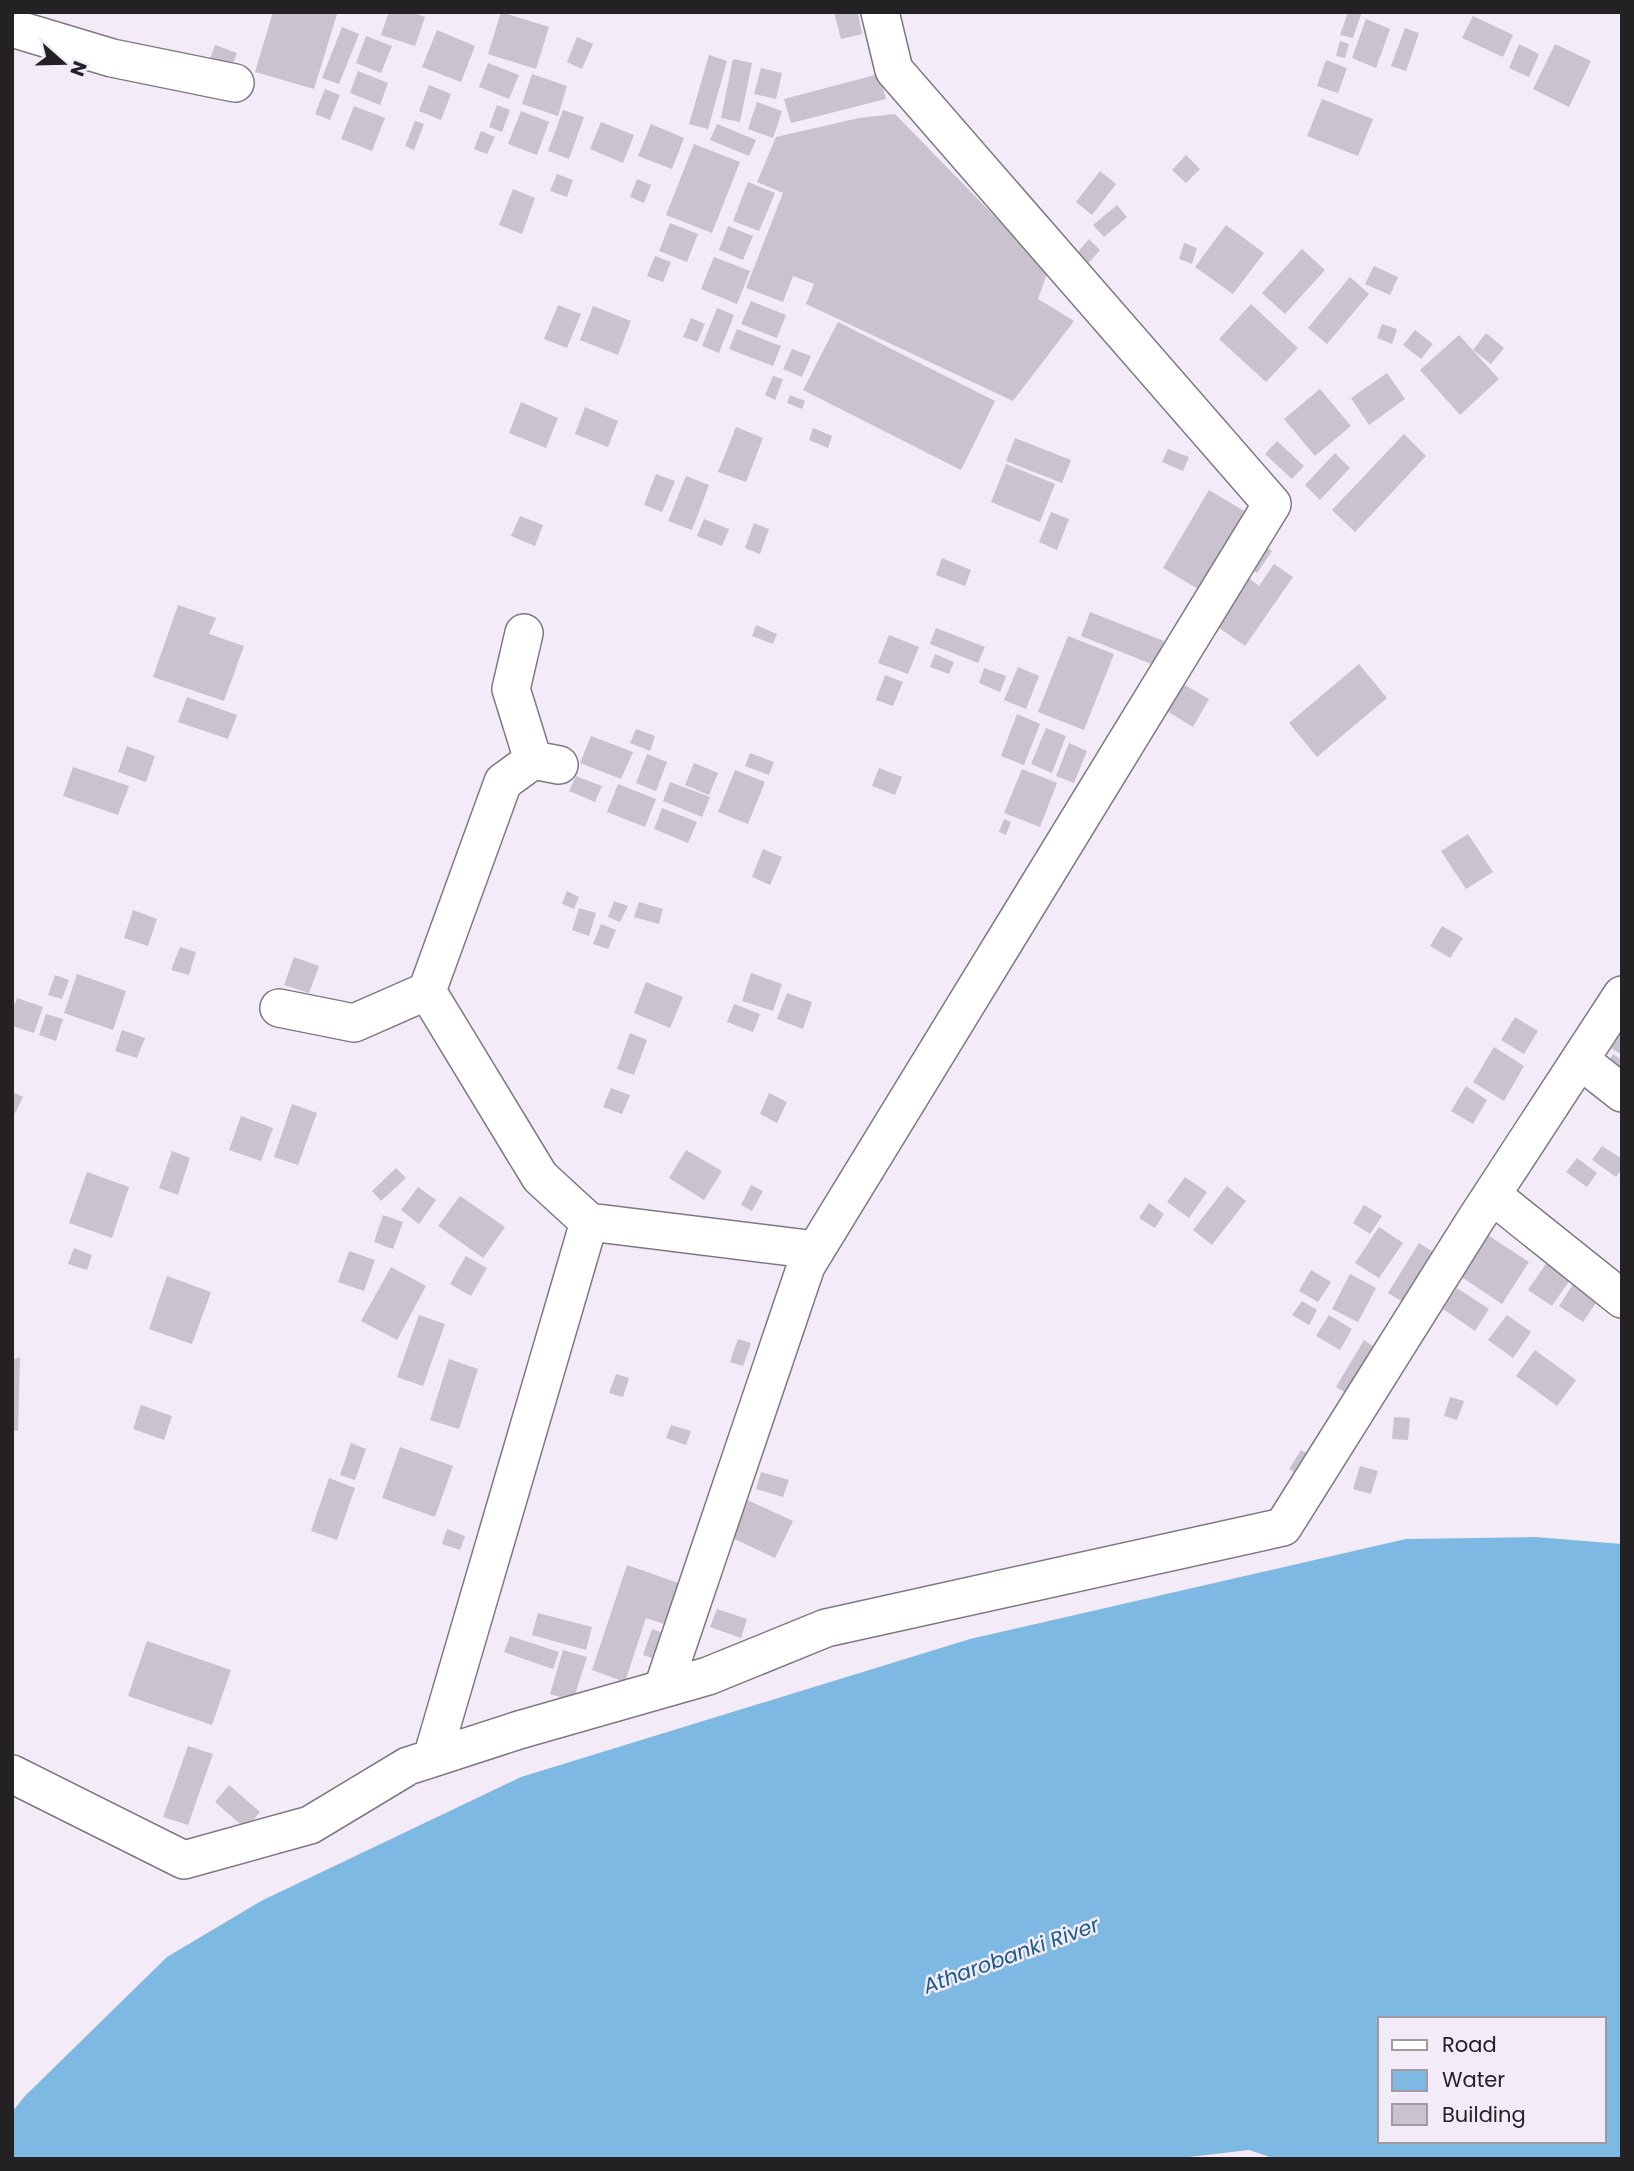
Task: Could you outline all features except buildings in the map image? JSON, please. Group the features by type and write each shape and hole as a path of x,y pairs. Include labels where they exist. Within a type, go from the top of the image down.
{"street":[{"path":"663,1688 806,1266 1272,505 894,70 880,12"},
{"path":"12,28 112,58 235,83"},
{"path":"279,1008 354,1023 427,991 503,782 546,762 511,689 524,633"},
{"path":"427,991 540,1177 589,1222 816,1250"},
{"path":"12,1774 184,1860 310,1825 408,1766 519,1730 708,1676 826,1628 1283,1527 1492,1195 1622,995"},
{"path":"1580,1060 1622,1093"},
{"path":"1492,1195 1622,1299"},
{"path":"432,1758 589,1222"}],"water":[{"name":"Atharobanki River","path":"1535,1537 1622,1544 1622,2159 1276,2159 1249,2150 1172,2159 12,2159 12,2112 25,2096 167,1957 261,1901 521,1777 970,1639 1406,1539"}]}
